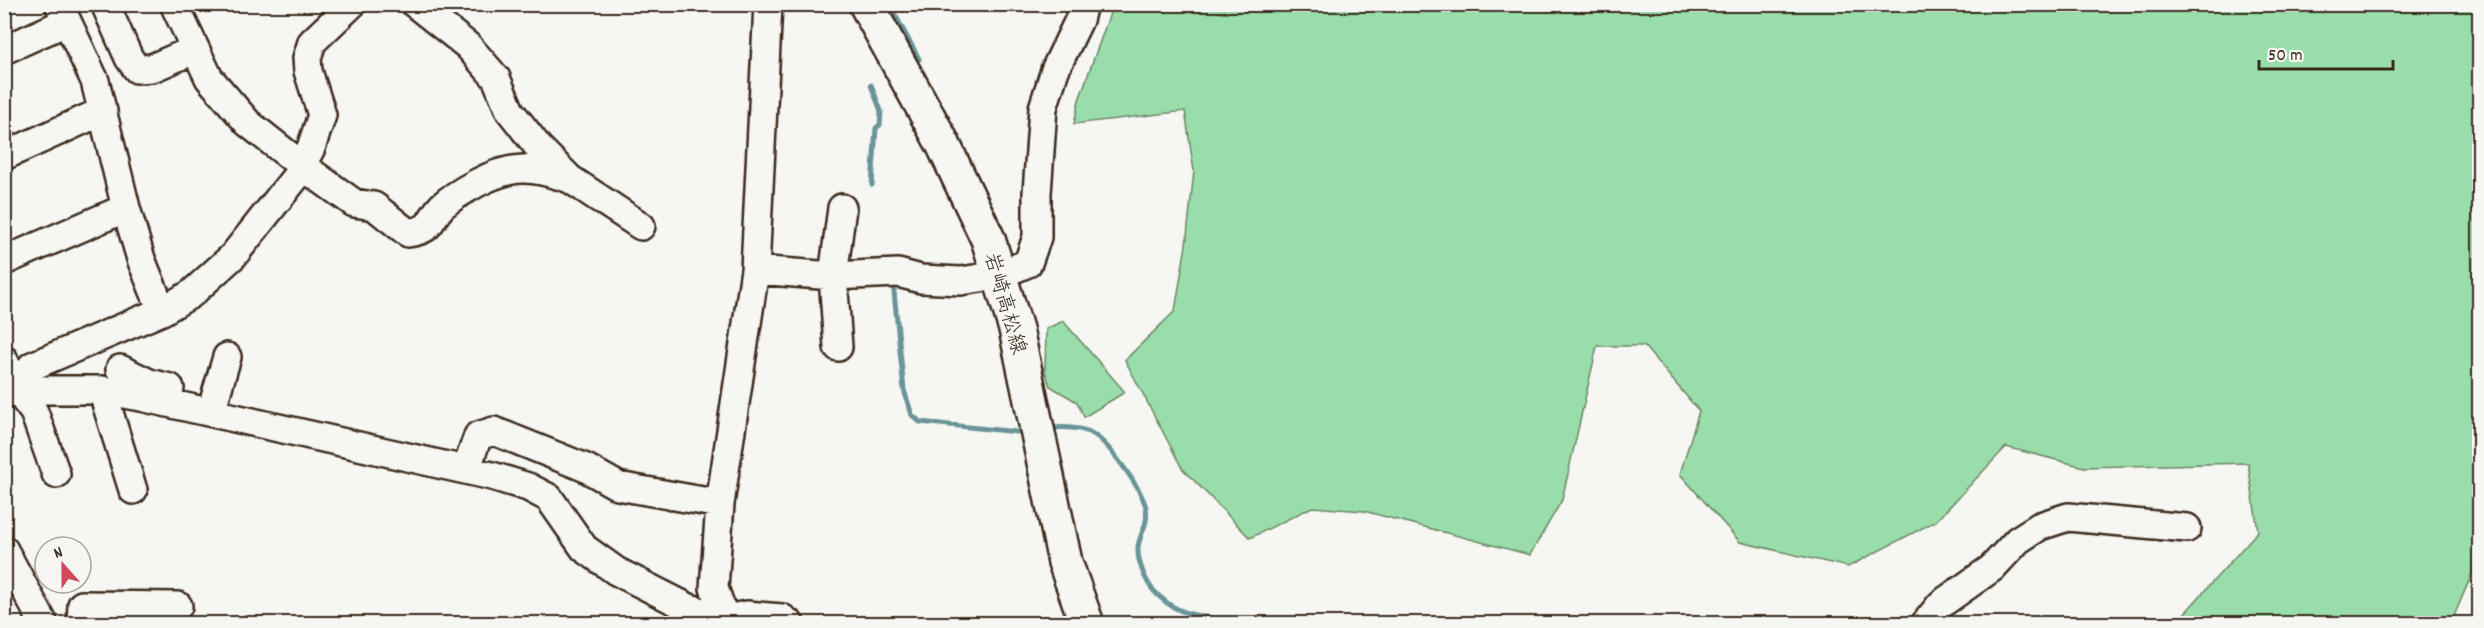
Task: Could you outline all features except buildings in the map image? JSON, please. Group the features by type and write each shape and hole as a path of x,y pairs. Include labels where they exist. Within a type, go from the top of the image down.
{"main road":[{"name":"岩崎高松線","path":"866,4 943,144 988,239 1016,329 1065,562 1087,624"}],"street":[{"path":"105,4 129,58 137,69 152,68 194,50"},
{"path":"174,4 209,78 248,123 354,203 374,206 408,233 422,231 431,225 438,211 452,197 497,173 529,168 570,179"},
{"path":"11,392 32,366 162,311 191,294 233,256 267,217 295,178 311,148 322,115 308,71 307,58 312,42 352,4"},
{"path":"415,4 468,45 496,78 510,111 539,148 570,179 641,226"},
{"path":"726,621 714,588 720,504 755,270 768,4"},
{"path":"755,270 833,276 898,273 921,279 961,281 999,275 1028,263 1037,237 1037,193 1043,108 1054,70 1079,20 1083,4"},
{"path":"4,50 62,13 95,81 126,208 141,259 162,311"},
{"path":"4,156 103,111"},
{"path":"4,261 126,208"},
{"path":"838,347 833,276 842,208"},
{"path":"215,398 227,357"},
{"path":"4,360 11,392 33,411 56,474"},
{"path":"120,369 148,383 415,448 412,458"},
{"path":"11,392 102,390 141,397 466,470 528,487 549,498 584,549 616,571 687,607 726,621 747,615 782,618 790,624"},
{"path":"102,390 133,490"},
{"path":"466,470 478,436 494,431 586,468 618,486 720,504"},
{"path":"1925,624 1941,604 1992,568 2018,540 2040,526 2068,517 2187,528"},
{"path":"4,550 44,624"},
{"path":"81,624 82,605 139,614 178,606"}],"green space":[{"path":"1113,5 2479,5 2480,555 2451,623 2176,623 2258,531 2248,463 2084,467 2006,447 1936,521 1848,567 1740,542 1680,474 1699,411 1644,346 1597,346 1562,500 1530,555 1364,511 1312,507 1250,538 1182,468 1125,360 1175,311 1186,245 1194,171 1185,111 1074,124 1079,100"},
{"path":"1063,321 1125,392 1084,417 1077,402 1050,386 1045,371 1046,329"}],"waterway":[{"path":"889,4 919,59"},
{"path":"871,85 881,111 880,125 876,128 872,185"},
{"path":"893,282 904,390 912,415 920,422 1017,432"},
{"path":"1053,428 1078,429 1093,434 1116,457 1132,479 1146,508 1146,519 1138,552 1142,570 1153,590 1181,611 1231,624"}]}
